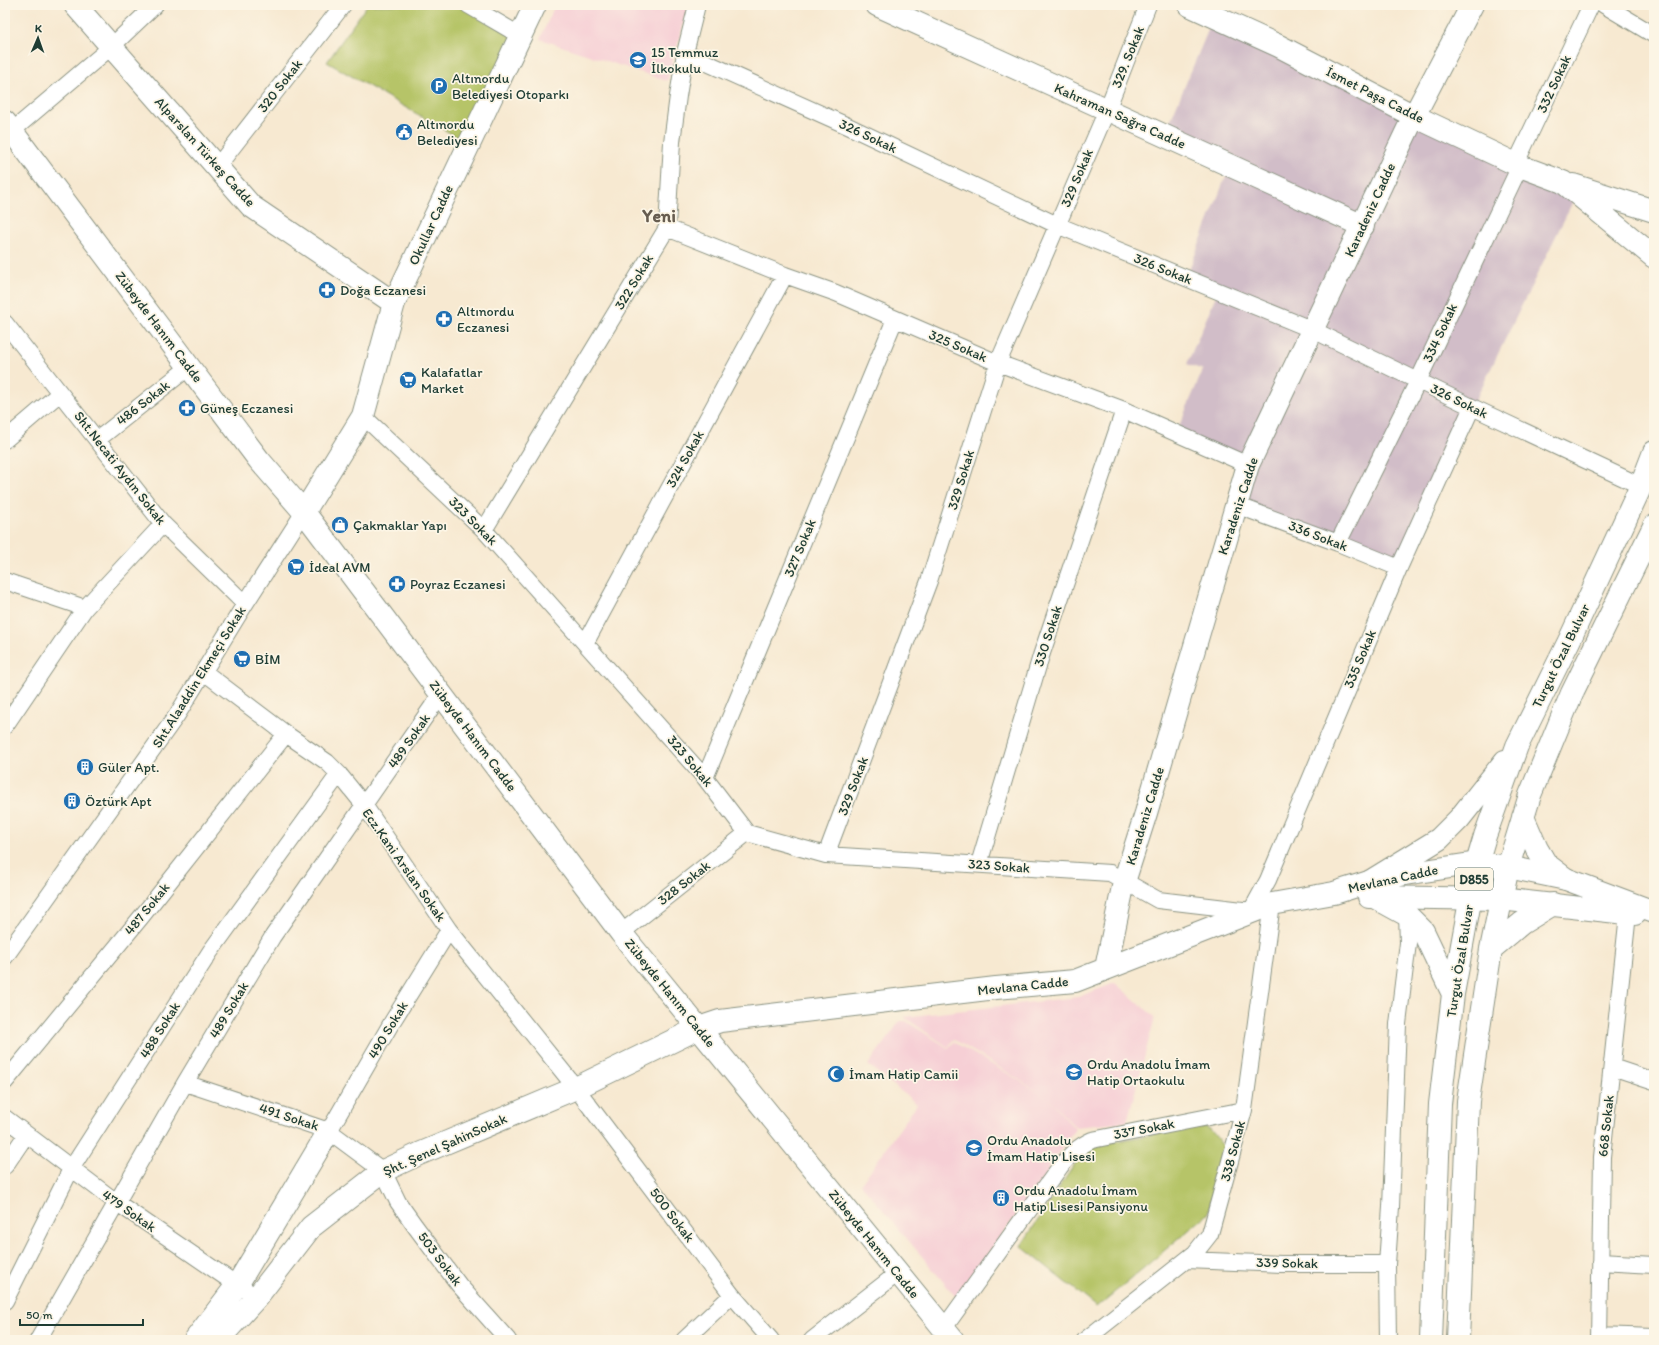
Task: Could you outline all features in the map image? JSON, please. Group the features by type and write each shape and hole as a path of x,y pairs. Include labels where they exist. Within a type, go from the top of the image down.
{"main road":[{"name":"Alparslan Türkeş Cadde","path":"75,5 251,206 392,302"},
{"name":"Okullar Cadde","path":"304,512 363,416 392,302 518,34 535,5"},
{"name":"Kahraman Sağra Cadde","path":"877,5 1363,226"},
{"name":"İsmet Paşa Cadde","path":"1189,5 1279,46 1414,116 1518,164 1563,182 1654,211"},
{"name":"Karadeniz Cadde","path":"1106,968 1124,882 1146,813 1248,465 1468,6"},
{"name":"Zübeyde Hanım Cadde","path":"9,127 259,460 304,512 621,933 948,1334"},
{"name":"İsmet Paşa Cadde","path":"1563,182 1654,257"},
{"name":"Turgut Özal Bulvar","path":"1431,1340 1440,1104 1453,994 1477,863 1516,746 1569,641 1641,486 1654,452"},
{"name":"Turgut Özal Bulvar","path":"1458,1340 1468,1101 1500,899 1508,866 1530,795 1572,692 1654,526"},
{"path":"1453,994 1423,931 1407,915 1373,890 1439,839 1460,819 1516,746"},
{"path":"1523,816 1537,849 1546,864 1566,879 1654,912"},
{"name":"Mevlana Cadde","path":"1373,890 1405,874 1477,863 1508,866 1566,879"},
{"name":"Mevlana Cadde","path":"699,1028 720,1021 996,988 1075,981 1251,911 1272,904 1334,893 1373,890 1470,899 1500,899 1553,904 1628,914 1654,915"},
{"path":"1491,949 1522,923 1553,904"},
{"name":"Şht. Şenel ŞahinSokak","path":"218,1340 257,1297 311,1227 383,1171 419,1154 576,1088 699,1028"},
{"path":"196,1340 237,1285 330,1131"}],"street":[{"path":"9,127 112,47 155,5"},
{"name":"320 Sokak","path":"217,167 343,5"},
{"path":"468,5 518,34 526,5"},
{"name":"322 Sokak","path":"484,530 667,228 672,142 685,53 697,5"},
{"name":"329. Sokak","path":"1107,110 1148,5"},
{"name":"332 Sokak","path":"1518,164 1591,5"},
{"path":"1604,5 1654,35"},
{"name":"326 Sokak","path":"685,53 857,131 1057,225 1313,330 1472,407 1641,486"},
{"name":"329 Sokak","path":"826,855 929,581 998,363 1107,110"},
{"name":"334 Sokak","path":"1338,543 1418,381 1518,164"},
{"name":"325 Sokak","path":"667,228 785,275 836,293 998,363 1124,410 1248,465"},
{"name":"324 Sokak","path":"586,642 785,275"},
{"name":"327 Sokak","path":"705,778 895,319"},
{"name":"Sht.Necati Aydın Sokak","path":"5,323 163,524 245,604"},
{"name":"486 Sokak","path":"96,440 189,367"},
{"path":"5,440 60,393"},
{"name":"335 Sokak","path":"1251,911 1268,880 1399,568 1472,407"},
{"name":"330 Sokak","path":"979,864 1042,656 1124,410"},
{"name":"323 Sokak","path":"363,416 484,530 586,642 705,778 747,833 826,855 1110,873 1158,900 1251,911"},
{"name":"336 Sokak","path":"1236,505 1338,543 1399,568"},
{"name":"Sht.Alaaddin Ekmeçi Sokak","path":"5,957 177,716 245,604 304,512"},
{"path":"5,726 85,608 163,524"},
{"path":"5,581 85,608"},
{"name":"Ecz.Kani Arslan Sokak","path":"204,672 286,734 327,762 339,774 364,805 449,930 576,1088"},
{"name":"489 Sokak","path":"38,1340 184,1083 274,936 441,694"},
{"name":"487 Sokak","path":"5,1082 142,916 286,734"},
{"name":"488 Sokak","path":"5,1301 72,1169 210,952 339,774"},
{"name":"328 Sokak","path":"621,933 747,833"},
{"name":"338 Sokak","path":"1085,1340 1154,1284 1187,1260 1195,1253 1210,1234 1244,1110 1272,904"},
{"name":"668 Sokak","path":"1599,1338 1602,1157 1628,914"},
{"path":"1388,1340 1387,1264 1391,1207 1398,1024 1408,943 1407,915"},
{"name":"490 Sokak","path":"330,1131 392,1022 449,930"},
{"path":"1612,1068 1654,1081"},
{"name":"491 Sokak","path":"184,1083 330,1131 383,1171"},
{"name":"500 Sokak","path":"576,1088 732,1295 771,1340"},
{"name":"337 Sokak","path":"948,1334 1060,1167 1082,1144 1092,1140 1244,1110"},
{"name":"479 Sokak","path":"5,1118 116,1202 237,1285 257,1297"},
{"path":"5,1166 26,1135"},
{"name":"503 Sokak","path":"383,1171 398,1202 415,1226 459,1285 508,1340"},
{"name":"339 Sokak","path":"1187,1260 1281,1264 1387,1264"},
{"path":"1600,1262 1654,1265"},
{"path":"812,1340 898,1272"},
{"path":"684,1340 732,1295"},
{"path":"1599,1338 1654,1337"}],"shaded area":[{"name":"15 Temmuz İlkokulu","path":"555,5 689,5 667,81 540,39"},
{"path":"1214,16 1577,193 1472,407 1399,568 1236,505 1248,465 1176,433 1203,370 1187,364 1218,291 1186,278 1230,166 1164,136"},
{"name":"Ordu Anadolu İmam Hatip Ortaokulu","path":"1115,983 1155,1017 1127,1122 1075,1127 1047,1097 955,1040 953,1040 948,1047 904,1017 1078,997"},
{"name":"Ordu Anadolu İmam Hatip Lisesi","path":"900,1021 906,1021 948,1048 954,1042 1047,1097 1075,1129 1048,1167 1049,1171 956,1297 861,1184 917,1104 868,1065"}],"green space":[{"name":"Altınordu Belediyesi Otoparkı","path":"367,5 468,5 514,32 469,144 327,62"},
{"path":"1201,1125 1210,1129 1223,1146 1208,1214 1097,1307 1021,1246 1074,1165 1092,1146"}],"place":[{"name":"15 Temmuz İlkokulu","path":"638,60"},
{"name":"Altınordu Belediyesi Otoparkı","path":"439,86"},
{"name":"Altınordu Belediyesi","path":"404,132"},
{"name":"Doğa Eczanesi","path":"327,290"},
{"name":"Altınordu Eczanesi","path":"444,319"},
{"name":"Kalafatlar Market","path":"408,380"},
{"name":"Güneş Eczanesi","path":"187,408"},
{"name":"Çakmaklar Yapı","path":"340,525"},
{"name":"İdeal AVM","path":"296,567"},
{"name":"Poyraz Eczanesi","path":"397,584"},
{"name":"BİM","path":"242,659"},
{"name":"Güler Apt.","path":"85,767"},
{"name":"Öztürk Apt","path":"72,801"},
{"name":"Ordu Anadolu İmam Hatip Ortaokulu","path":"1074,1072"},
{"name":"İmam Hatip Camii","path":"836,1074"},
{"name":"Ordu Anadolu İmam Hatip Lisesi","path":"974,1148"},
{"name":"Ordu Anadolu İmam Hatip Lisesi Pansiyonu","path":"1001,1198"}],"district":[{"name":"Yeni","path":"659,216"}]}
